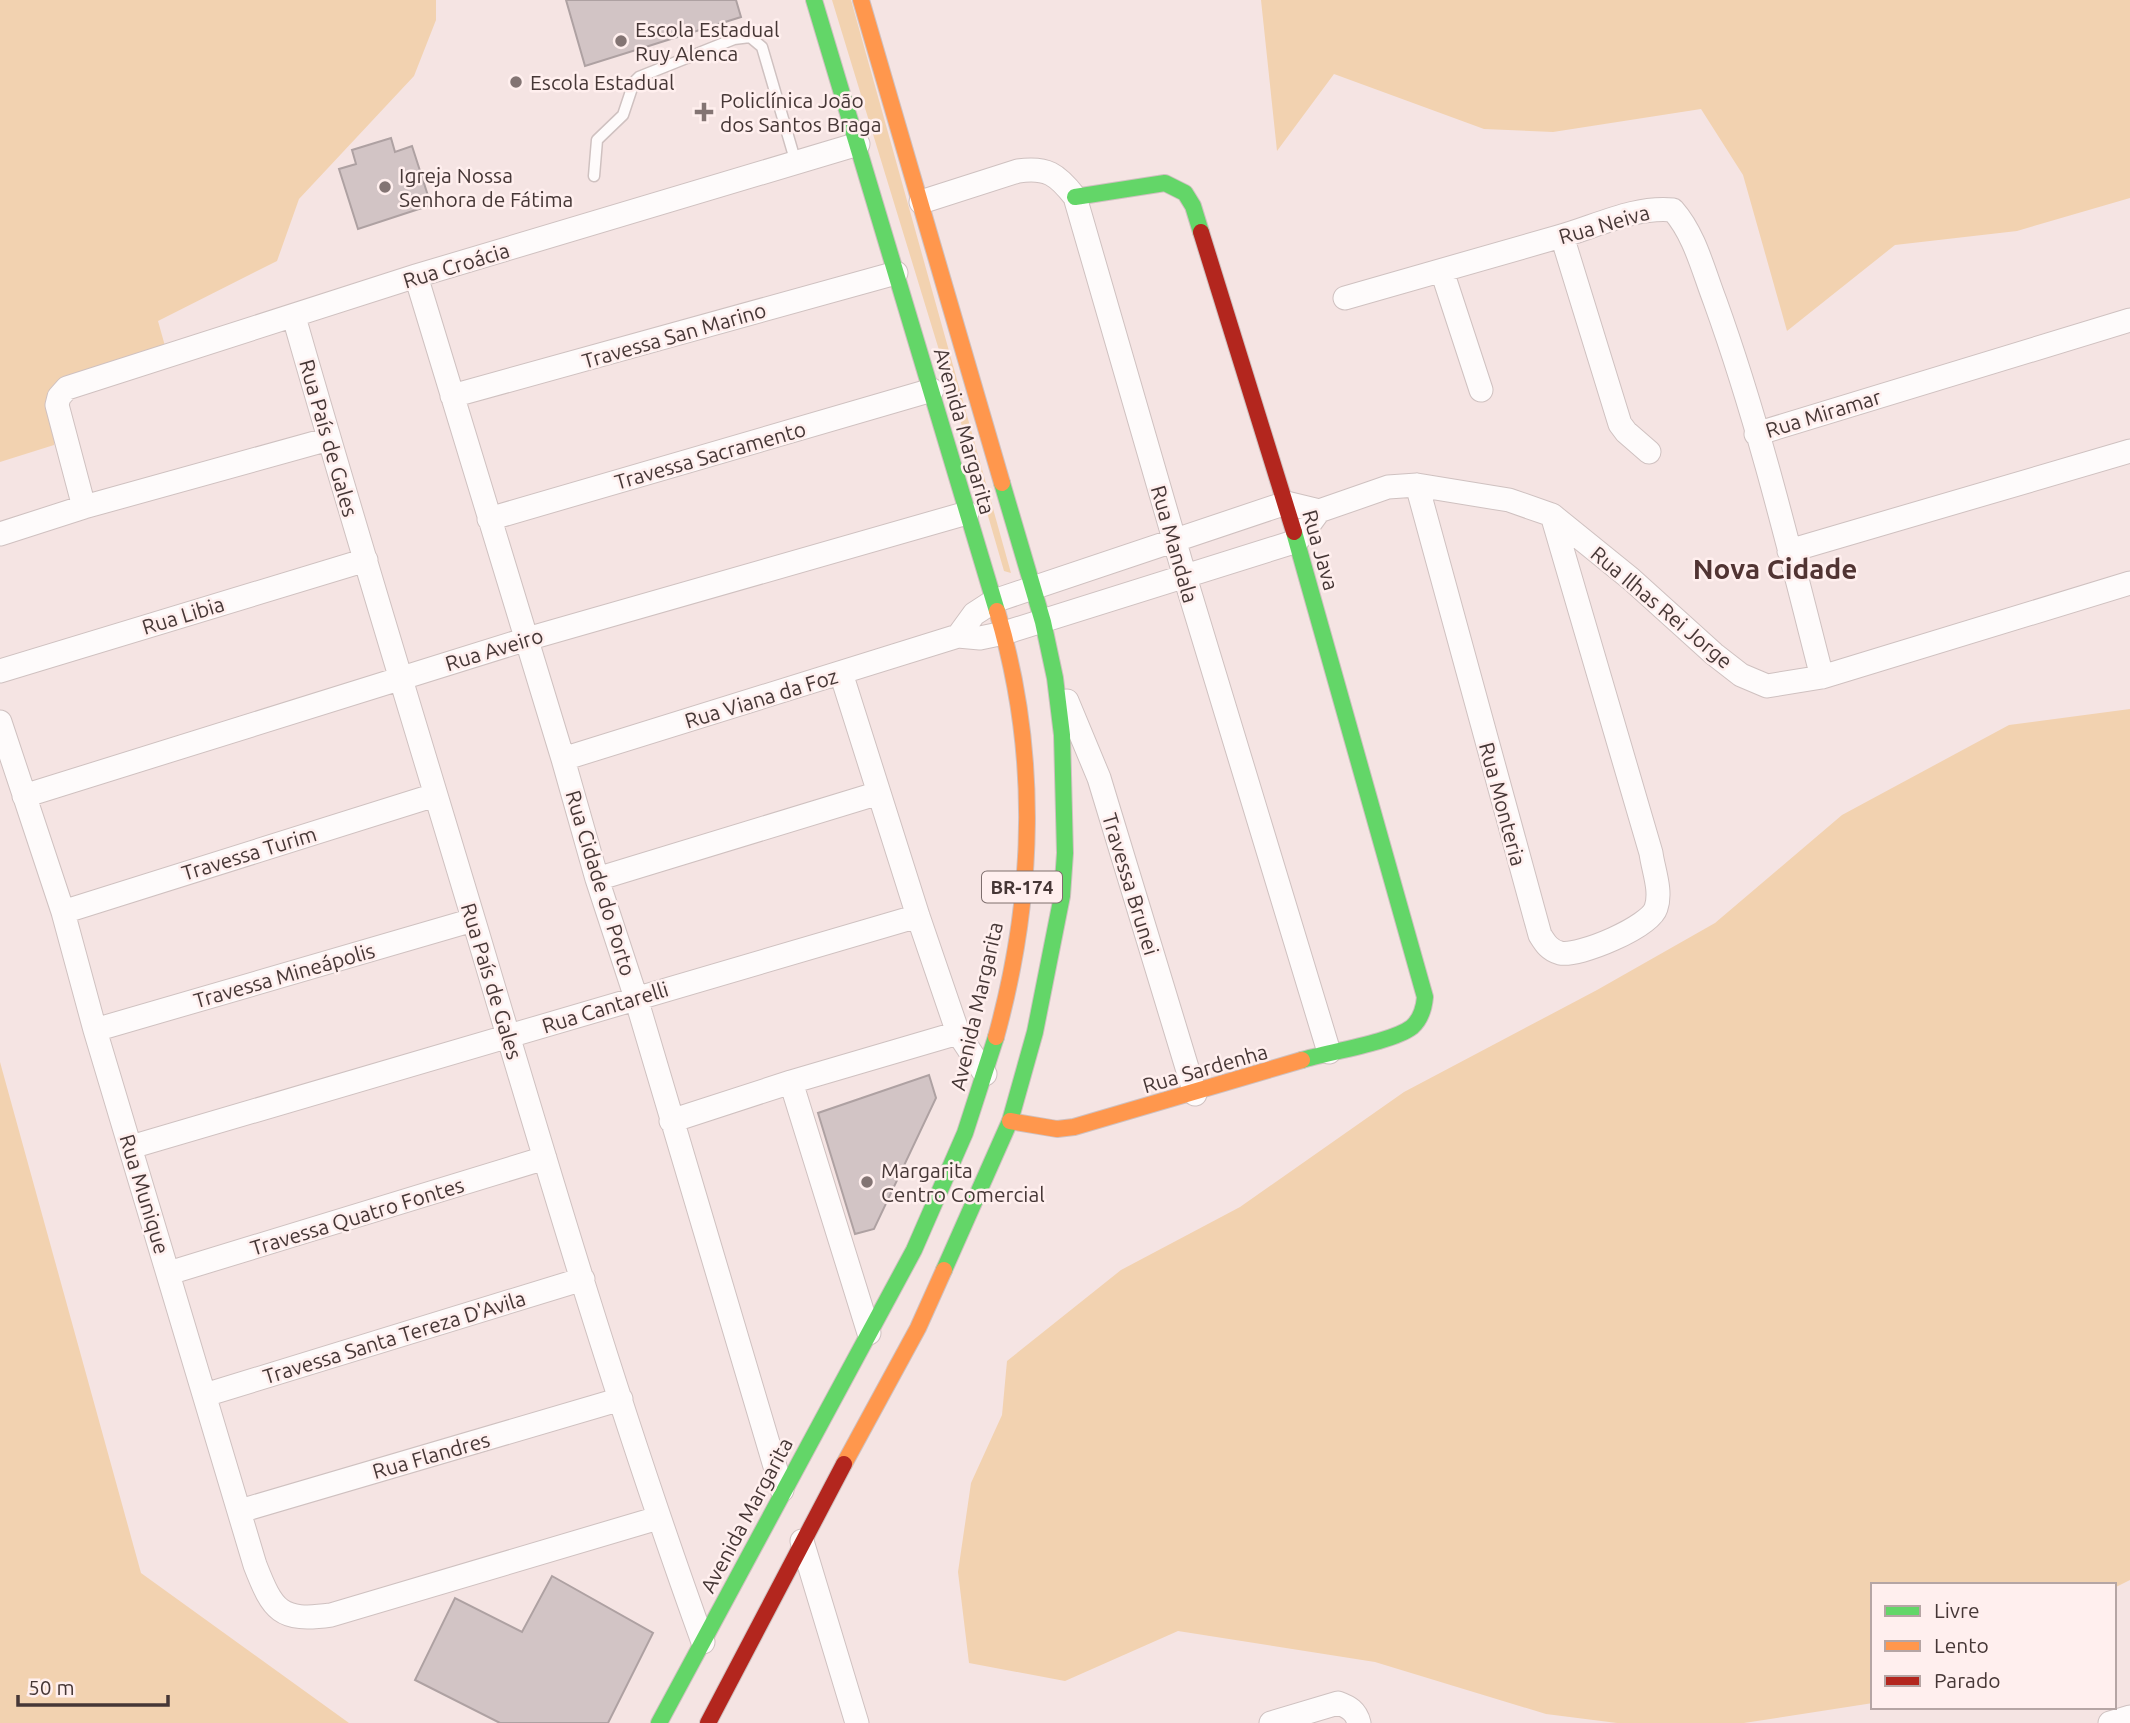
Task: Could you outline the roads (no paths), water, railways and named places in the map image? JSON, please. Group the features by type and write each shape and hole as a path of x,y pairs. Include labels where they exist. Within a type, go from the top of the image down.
{"main road":[{"name":"Avenida Margarita","path":"659,1723 782,1490 869,1333 943,1189 963,1141 985,1074 1015,943 1025,864 1027,769 1024,729 1004,633 814,0"},
{"name":"Avenida Margarita","path":"717,1717 802,1541 918,1328 1010,1121 1035,1032 1062,896 1065,853 1062,735 1055,678 1043,622 861,0"},
{"name":"Rua Java","path":"1075,197 1165,183 1185,193 1193,206 1286,503 1425,997 1424,1009 1419,1019 1409,1028"},
{"name":"Rua Sardenha","path":"1010,1121 1057,1129 1195,1094 1409,1028"}],"street":[{"name":"Rua Croácia","path":"84,507 57,405 59,397 67,388 416,276 858,144"},
{"name":"Rua Mandala","path":"921,202 1018,171 1033,169 1049,172 1061,180 1075,197 1174,540 1329,1052"},
{"name":"Rua Neiva","path":"1345,298 1635,213 1656,208 1673,210 1684,222 1693,241 1732,348 1756,433"},
{"path":"1562,236 1620,424 1649,452"},
{"path":"1442,271 1481,390"},
{"name":"Travessa San Marino","path":"452,396 896,273"},
{"name":"Rua Cidade do Porto","path":"416,276 597,879 636,998 782,1490"},
{"name":"Rua País de Gales","path":"294,317 545,1158 658,1518 703,1642"},
{"name":"Rua Miramar","path":"1822,677 1756,433 2130,320"},
{"name":"Travessa Sacramento","path":"489,519 932,390"},
{"path":"0,534 84,507 329,439"},
{"path":"1790,551 2130,451"},
{"name":"Rua Ilhas Rei Jorge","path":"1319,510 1388,487 1417,485 1509,500 1552,515 1741,675 1767,686 1822,677 2130,583"},
{"name":"Rua Monteria","path":"1417,485 1540,935 1548,948 1560,953 1574,953 1628,932 1648,921 1656,909 1658,894 1651,853 1552,515"},
{"path":"958,636 974,614 994,601 1286,503 1319,510 1297,541 1004,633"},
{"name":"Rua Aveiro","path":"24,796 527,639 967,513"},
{"name":"Rua Libia","path":"0,671 366,560"},
{"name":"Rua Viana da Foz","path":"563,759 958,636 980,638 1004,633"},
{"path":"841,673 958,1033 985,1074"},
{"name":"Travessa Brunei","path":"1055,678 1082,734 1099,778 1195,1094"},
{"name":"Rua Munique","path":"0,722 63,912 95,1030 266,1593 282,1612 297,1618 331,1615 658,1518"},
{"path":"597,879 879,793"},
{"name":"Travessa Turim","path":"63,912 435,795"},
{"name":"Rua Cantarelli","path":"131,1147 918,916"},
{"name":"Travessa Mineápolis","path":"95,1030 473,920"},
{"path":"671,1121 791,1082 958,1033"},
{"path":"791,1082 869,1333"},
{"name":"Travessa Quatro Fontes","path":"169,1273 545,1158"},
{"name":"Travessa Santa Tereza D'Avila","path":"205,1395 583,1279"},
{"name":"Rua Flandres","path":"240,1511 621,1399"},
{"path":"802,1541 857,1723"},
{"path":"1271,1723 1338,1703 1349,1707 1359,1723"},
{"path":"2110,1723 2130,1717"}],"lane":[{"path":"594,176 597,140 623,115 634,82 639,77 734,39 750,37 762,47 796,163"}],"place":[{"name":"Escola Estadual Ruy Alenca","path":"621,41"},
{"name":"Escola Estadual","path":"516,82"},
{"name":"Policlínica João dos Santos Braga","path":"704,112"},
{"name":"Igreja Nossa Senhora de Fátima","path":"385,187"},
{"name":"Margarita Centro Comercial","path":"867,1182"}],"district":[{"name":"Nova Cidade","path":"1775,568"}]}
